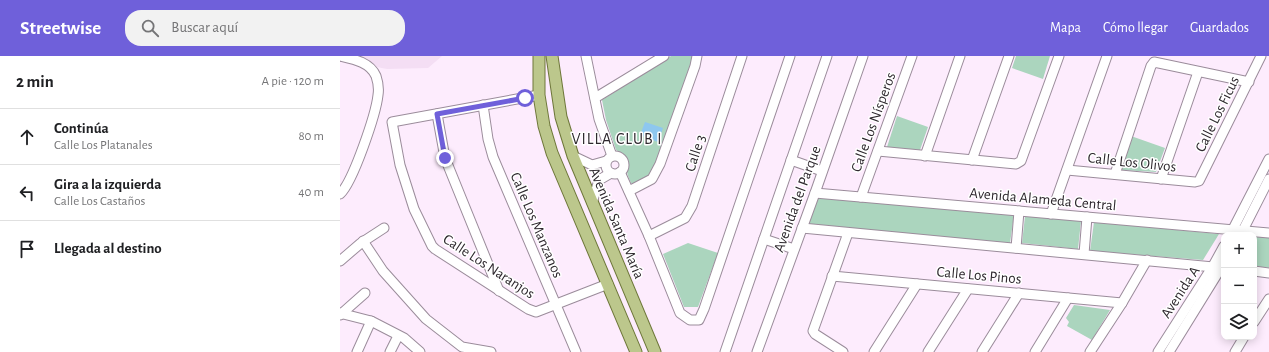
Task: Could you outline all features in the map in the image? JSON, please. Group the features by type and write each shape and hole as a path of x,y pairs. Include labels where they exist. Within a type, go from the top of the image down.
{"main road":[{"path":"539,56 539,95 552,153 636,352"},
{"name":"Avenida Santa María","path":"552,56 561,117 573,156 655,352"},
{"path":"544,120 545,115 551,111 558,113 561,117"},
{"path":"606,280 621,270"}],"street":[{"path":"340,56 356,59 367,66 376,75 378,84 375,110 363,146 346,188 340,194"},
{"path":"586,56 609,158 606,167 615,172 629,191 680,313 690,320 699,320 707,302 790,56"},
{"path":"595,98 664,56"},
{"path":"629,191 652,179 660,164 697,56"},
{"name":"Calle 3","path":"648,236 685,218 692,206 742,56"},
{"name":"Avenida del Parque","path":"725,352 827,56"},
{"name":"Avenida del Parque","path":"757,352 863,56"},
{"name":"Calle Los Nísperos","path":"861,197 912,56"},
{"path":"925,156 960,56"},
{"path":"972,160 1009,56"},
{"path":"878,151 1016,164 1021,161 1059,56"},
{"path":"1051,214 1107,56"},
{"name":"Calle Los Ficus","path":"1195,182 1200,181 1261,56"},
{"path":"1115,174 1152,64 1154,62 1249,82"},
{"path":"1161,179 1198,72"},
{"path":"499,291 445,158 437,114 539,95"},
{"name":"Calle Los Manzanos","path":"483,106 488,139 493,157 576,352"},
{"name":"Calle Los Naranjos","path":"437,114 392,122 400,165 414,210 432,246 435,249 528,310 536,312 606,280"},
{"path":"573,156 592,165 599,180 592,203"},
{"path":"592,165 618,156 622,160 624,165 615,172 599,180"},
{"path":"1237,232 1269,159"},
{"path":"791,160 822,171"},
{"name":"Calle Los Olivos","path":"1067,170 1195,182"},
{"path":"1237,232 1269,179"},
{"name":"Avenida Alameda Central","path":"815,193 1237,232"},
{"path":"1016,248 1019,211"},
{"path":"1084,254 1087,217"},
{"path":"340,261 363,241 384,228"},
{"path":"802,228 1221,266"},
{"path":"843,352 814,334 813,327 848,232"},
{"name":"Avenida Alameda Central","path":"1257,233 1269,233"},
{"path":"764,239 794,249"},
{"path":"363,241 383,271 426,319 462,347 463,350 491,352"},
{"path":"1090,352 1148,260"},
{"name":"Avenida A","path":"1158,352 1221,266"},
{"name":"Avenida A","path":"1169,352 1221,266"},
{"path":"1257,271 1269,272"},
{"name":"Calle Los Pinos","path":"832,276 1122,302"},
{"path":"874,352 917,284"},
{"path":"928,352 968,289"},
{"path":"340,314 365,293"},
{"path":"982,352 1019,293"},
{"path":"1035,352 1068,298"},
{"path":"1257,317 1269,299"},
{"path":"340,314 371,321 404,338 420,352"},
{"path":"358,352 371,321"},
{"path":"390,352 398,336"},
{"path":"1235,352 1242,340"}],"shaded area":[{"path":"340,56 442,56 428,68 387,69 340,60"}],"green space":[{"path":"671,56 693,56 670,126 651,175 633,184 631,183 627,174 627,158 616,150 606,120 602,100"},
{"path":"1016,56 1050,56 1043,79 1012,68"},
{"path":"897,116 928,127 920,150 887,147"},
{"path":"1131,136 1165,148 1156,172 1120,170"},
{"path":"818,197 1014,215 1010,243 809,224"},
{"path":"1025,216 1081,221 1078,249 1022,243"},
{"path":"1094,222 1219,234 1203,260 1090,251"},
{"path":"1257,236 1269,237 1269,268 1257,266"},
{"path":"688,243 718,253 698,307 684,307 663,254"},
{"path":"1074,305 1110,310 1092,340 1067,326 1069,322 1066,318"}],"water":[{"path":"645,122 663,128 658,142 640,135"}],"district":[{"name":"VILLA CLUB I","path":"617,138"}],"route":[{"path":"445,158 437,114 525,98"}]}
